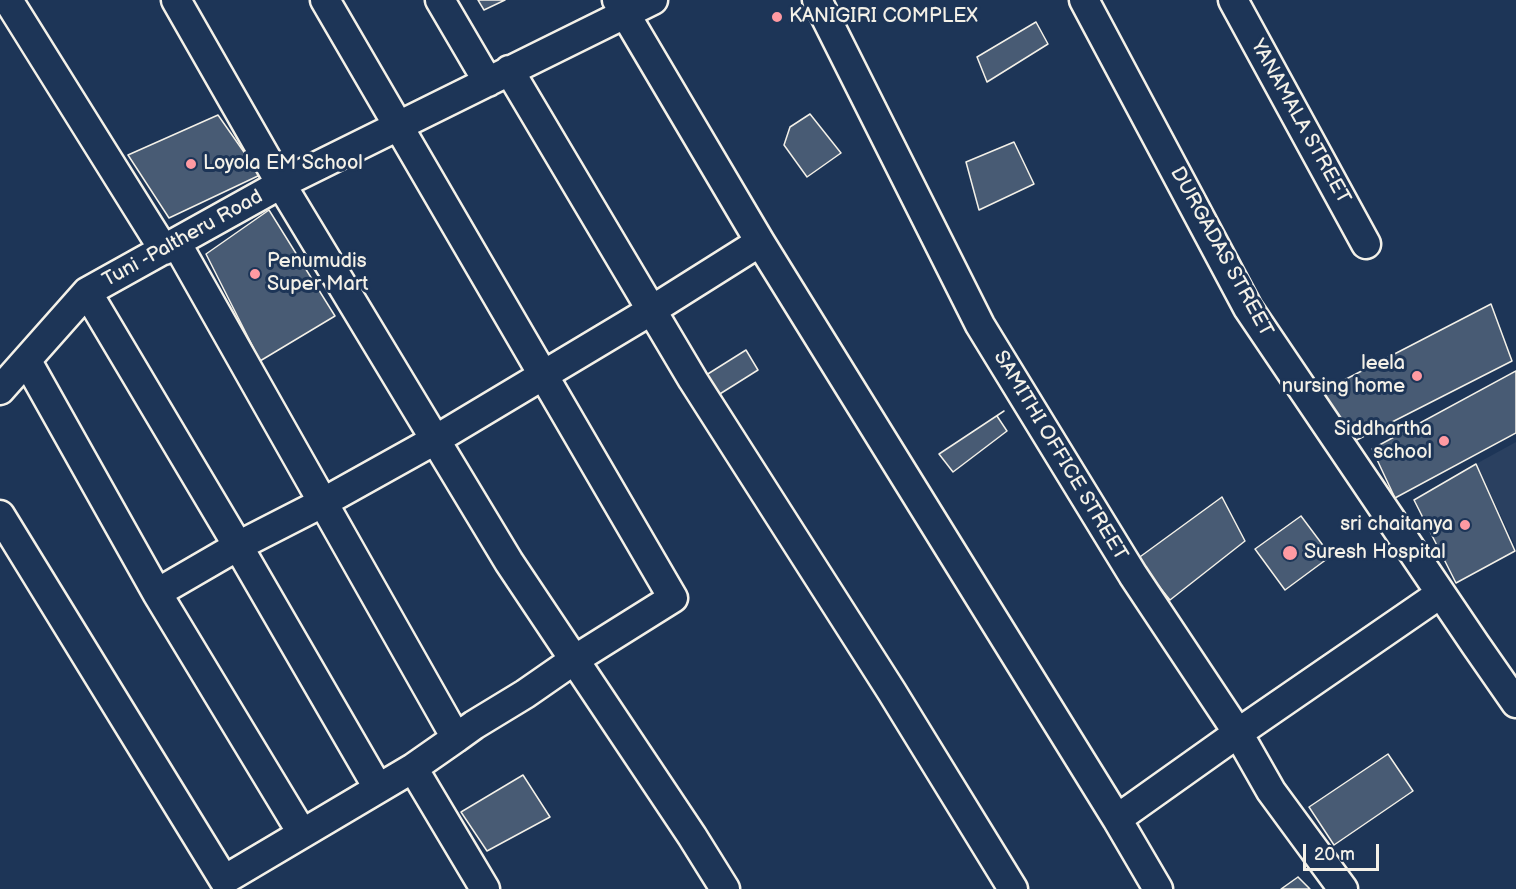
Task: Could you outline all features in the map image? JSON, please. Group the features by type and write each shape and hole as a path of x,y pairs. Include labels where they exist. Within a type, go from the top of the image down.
{"street":[{"path":"8,0 171,247 322,503 456,738"},
{"path":"176,0 281,184 509,562 693,836 725,889"},
{"path":"0,515 226,884 302,833 412,768 574,660 674,598 325,0"},
{"path":"440,0 498,76 652,310 693,380 892,692 1013,889"},
{"name":"Tuni -Paltheru Road","path":"0,390 87,292 281,184 498,76 620,7 653,0"},
{"name":"SAMITHI OFFICE STREET","path":"817,0 980,325 1133,575 1238,733 1271,791 1343,889"},
{"name":"DURGADAS STREET","path":"1084,0 1248,308 1516,703"},
{"name":"YANAMALA STREET","path":"1233,0 1366,244"},
{"path":"620,7 760,242 1158,889"},
{"path":"158,593 238,546 322,503 435,440 544,376 760,242"},
{"path":"87,292 378,788"},
{"path":"27,361 158,593 302,833"},
{"path":"1117,819 1440,594"},
{"path":"412,768 485,889"}],"shaded area":[{"path":"1516,442 1516,547 1476,464"}],"building":[{"path":"478,0 505,0 484,10"},
{"path":"1036,22 1048,44 987,82 977,57"},
{"path":"810,114 841,153 807,177 784,145 790,127"},
{"path":"218,115 260,175 169,218 128,155"},
{"path":"1014,142 1034,184 979,210 966,162"},
{"path":"269,210 335,316 260,361 206,254"},
{"name":"leela nursing home","path":"1491,304 1512,361 1343,447 1323,391"},
{"path":"746,350 758,370 715,397 703,377"},
{"name":"Siddhartha school","path":"1516,371 1516,433 1395,498 1372,449"},
{"path":"1004,411 997,416 1007,431 953,472 939,454"},
{"name":"sri chaitanya","path":"1476,464 1515,551 1456,583 1414,500"},
{"path":"1222,497 1245,541 1170,600 1137,559"},
{"path":"1301,516 1331,556 1285,590 1255,549"},
{"path":"1388,754 1413,791 1334,845 1309,807"},
{"path":"523,775 550,817 487,851 461,812"},
{"path":"1298,877 1310,889 1281,889"}],"place":[{"name":"KANIGIRI COMPLEX","path":"777,17"},
{"name":"Loyola EM School","path":"191,164"},
{"name":"Penumudis Super Mart","path":"255,274"},
{"name":"leela nursing home","path":"1417,376"},
{"name":"Siddhartha school","path":"1444,441"},
{"name":"sri chaitanya","path":"1465,525"},
{"name":"Suresh Hospital","path":"1290,553"}]}
